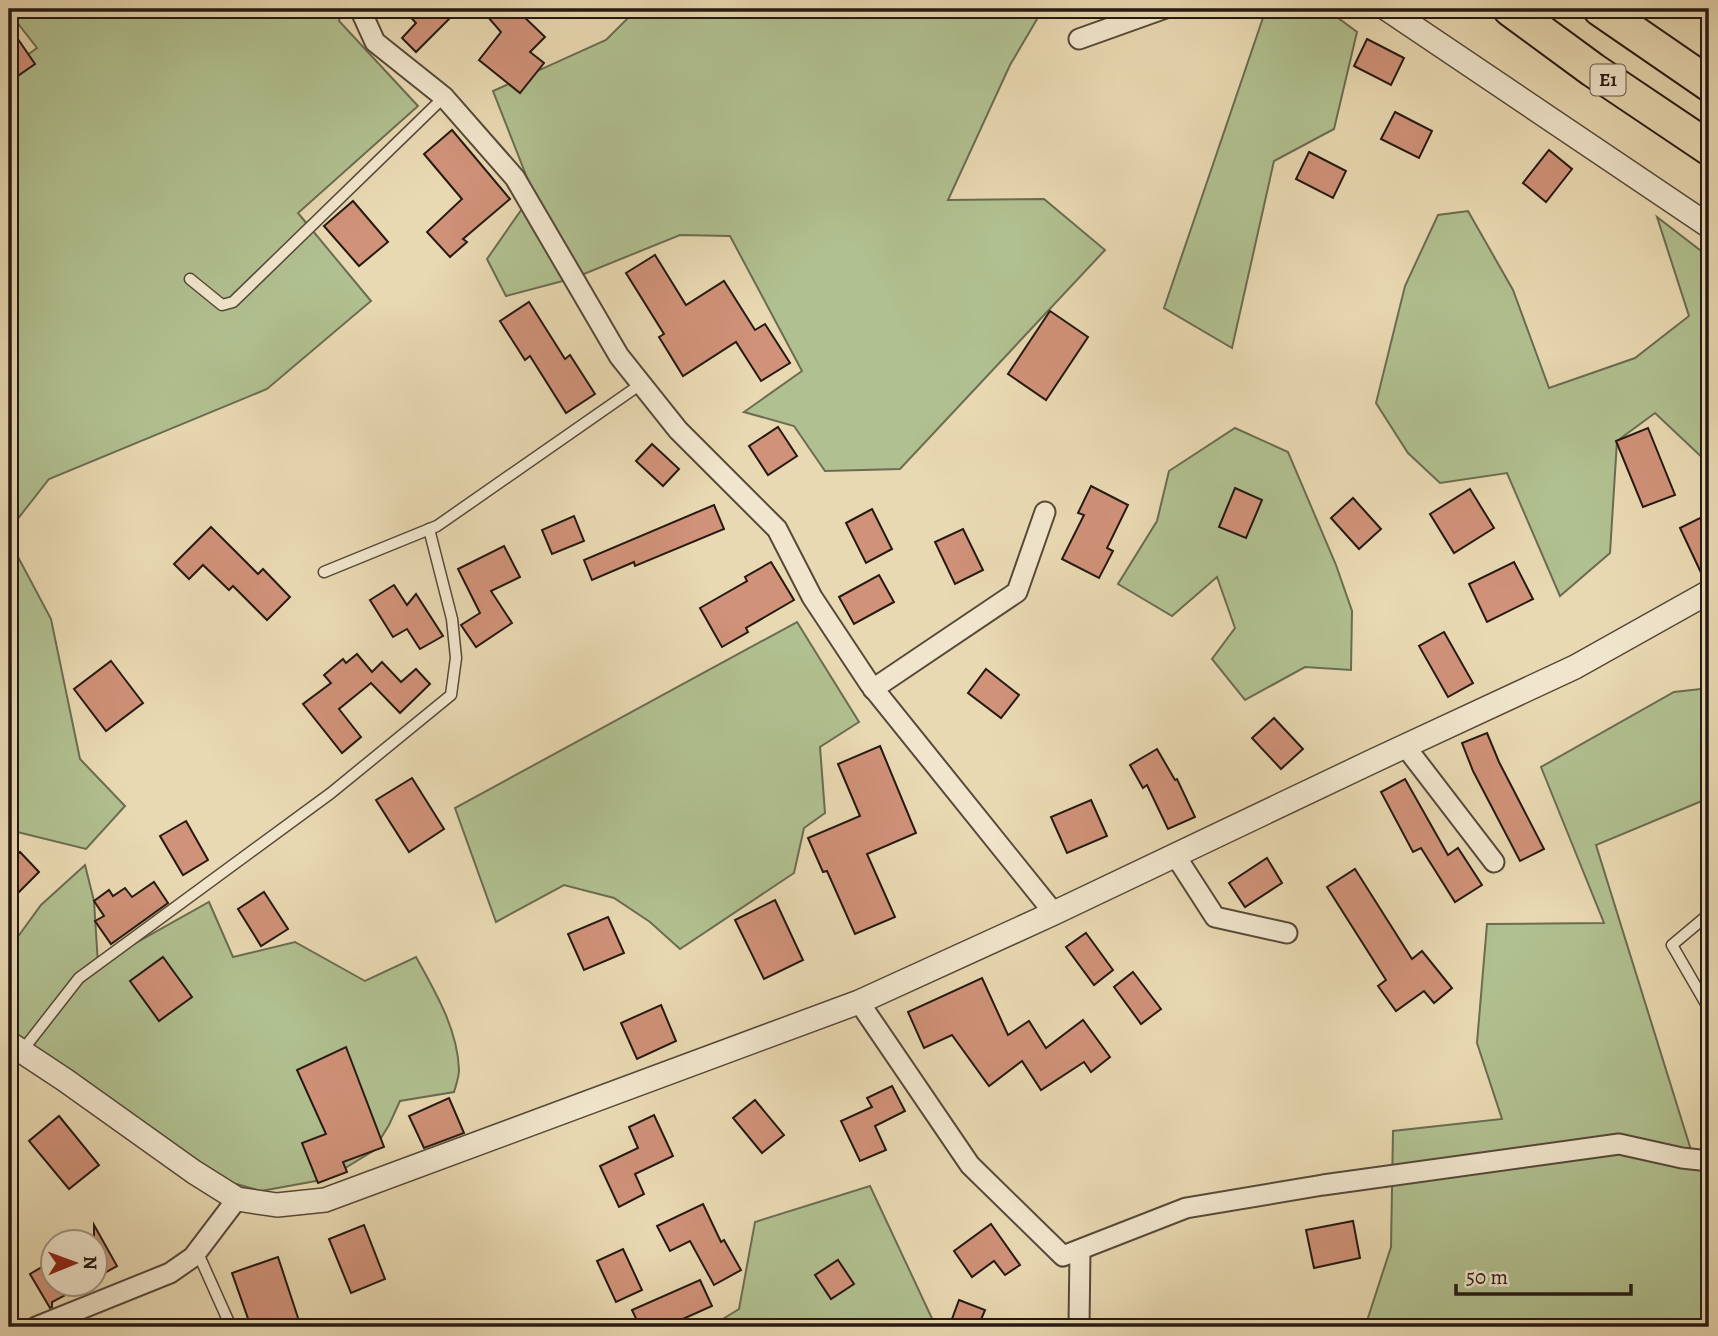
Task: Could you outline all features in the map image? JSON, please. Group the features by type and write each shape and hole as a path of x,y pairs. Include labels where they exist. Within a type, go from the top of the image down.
{"highway":[{"name":"E1","path":"1510,9 1593,70 1709,148"},
{"name":"E1","path":"1600,9 1709,84"}],"street":[{"path":"360,9 375,42 443,97 478,133 515,178 619,356 678,430 777,529 812,597 873,688 1054,913"},
{"path":"1079,39 1163,9"},
{"path":"1387,9 1709,226"},
{"path":"873,688 1017,592 1045,512"},
{"path":"15,1047 237,1199 277,1205 325,1200 859,1002 1575,667 1709,592"},
{"path":"1405,746 1494,862"},
{"path":"1175,855 1215,917 1287,933"},
{"path":"859,1002 970,1165 1063,1256 1186,1208 1323,1185 1619,1144 1709,1161"},
{"path":"36,1327 170,1273 193,1257 237,1199"},
{"path":"1079,1327 1080,1250"}],"lane":[{"path":"190,279 222,305 233,302 443,97"},
{"path":"324,572 437,526 641,384"},
{"path":"15,1047 79,978 331,793 451,695 456,658 452,619 429,529"},
{"path":"1709,914 1672,945 1709,1009"},
{"path":"197,1250 231,1327"}],"green space":[{"path":"9,9 342,9 339,21 418,106 298,213 371,301 267,389 49,479 9,530 9,68 37,48"},
{"path":"637,9 1043,9 1010,65 948,200 1044,199 1105,250 900,469 825,471 794,426 744,412 802,371 730,236 680,235 574,278 506,296 487,259 533,193 493,91 606,40"},
{"path":"1266,9 1326,9 1357,32 1334,129 1274,161 1232,348 1164,308"},
{"path":"1468,211 1513,290 1549,388 1635,358 1689,316 1657,217 1709,257 1709,464 1655,413 1617,441 1610,553 1560,596 1507,473 1440,483 1408,453 1376,403 1405,286 1438,215"},
{"path":"1235,428 1288,452 1336,565 1352,611 1351,670 1305,667 1245,700 1212,659 1235,628 1217,577 1172,616 1118,584 1157,521 1169,471"},
{"path":"9,540 51,619 80,759 125,806 86,849 9,830"},
{"path":"797,622 859,722 820,747 825,813 804,828 794,873 680,949 650,922 614,898 564,885 496,922 455,808"},
{"path":"1709,688 1709,798 1596,845 1691,1150 1709,1151 1709,1327 1365,1327 1391,1247 1393,1131 1502,1119 1477,1043 1487,924 1604,923 1541,767 1674,692"},
{"path":"85,865 94,901 98,964 209,902 233,957 295,942 365,981 416,957 431,983 455,1040 459,1070 454,1092 400,1101 373,1151 327,1179 261,1191 194,1172 150,1127 65,1080 26,1046 9,1022 9,949 41,905"},
{"path":"870,1186 936,1327 710,1327 739,1309 755,1222"}],"building":[{"path":"403,9 459,9 416,52 402,38 416,23"},
{"path":"481,9 516,9 545,37 530,52 544,63 520,93 479,60 501,32"},
{"path":"9,26 35,64 9,82"},
{"path":"1367,39 1404,58 1391,85 1354,66"},
{"path":"1395,112 1432,131 1419,158 1381,139"},
{"path":"452,130 510,199 463,239 467,242 450,257 427,232 462,199 424,154"},
{"path":"1549,150 1572,169 1546,202 1523,183"},
{"path":"1309,152 1346,171 1333,198 1296,179"},
{"path":"353,201 388,242 359,266 324,226"},
{"path":"655,255 686,305 724,281 755,330 765,324 790,363 761,381 736,342 683,376 659,337 664,334 626,273"},
{"path":"529,302 565,359 570,355 595,394 566,413 530,356 525,360 500,321"},
{"path":"1050,311 1088,337 1046,400 1008,374"},
{"path":"778,427 797,456 768,475 749,446"},
{"path":"1648,428 1675,495 1643,507 1616,441"},
{"path":"652,444 679,469 663,486 636,461"},
{"path":"1091,486 1128,505 1107,548 1113,551 1099,578 1062,559 1084,515 1078,513"},
{"path":"1235,488 1262,500 1246,538 1219,527"},
{"path":"1470,489 1494,528 1454,553 1430,514"},
{"path":"1353,498 1381,529 1359,549 1331,518"},
{"path":"714,505 724,529 635,566 634,562 592,580 584,560"},
{"path":"872,509 892,549 866,563 846,523"},
{"path":"574,516 584,541 552,554 542,530"},
{"path":"1702,517 1709,533 1709,578 1704,579 1680,528"},
{"path":"211,527 258,574 263,569 290,597 267,620 233,586 229,590 203,565 189,579 174,564"},
{"path":"963,529 983,570 955,584 935,542"},
{"path":"504,546 520,577 491,591 512,623 476,647 461,625 480,613 458,569"},
{"path":"771,562 794,600 746,628 748,632 722,647 700,608 747,581 745,577"},
{"path":"1514,562 1533,599 1487,622 1469,584"},
{"path":"879,575 894,602 854,624 839,597"},
{"path":"394,585 407,605 416,594 443,636 420,649 407,629 393,637 370,600"},
{"path":"1444,632 1473,683 1448,697 1419,646"},
{"path":"357,654 372,672 382,662 401,682 416,669 430,684 400,713 371,683 339,709 361,737 342,753 303,704 331,683 324,675 343,659 346,663"},
{"path":"111,661 143,703 106,731 74,689"},
{"path":"986,669 1019,695 1001,718 968,693"},
{"path":"1274,718 1303,749 1281,769 1252,738"},
{"path":"1487,733 1544,849 1520,861 1473,771 1462,743"},
{"path":"880,746 916,833 867,854 895,917 855,934 827,871 823,872 808,838 860,816 838,764"},
{"path":"1157,749 1175,780 1177,779 1195,817 1168,829 1147,785 1143,788 1130,765"},
{"path":"412,778 444,829 409,852 376,800"},
{"path":"1405,779 1448,855 1458,848 1482,885 1455,902 1421,848 1413,852 1381,792"},
{"path":"1091,800 1107,836 1067,853 1051,817"},
{"path":"186,821 208,860 183,875 160,836"},
{"path":"20,852 39,872 9,902 9,863"},
{"path":"1267,858 1282,883 1245,907 1229,883"},
{"path":"1355,869 1412,959 1422,951 1452,988 1434,1003 1424,991 1396,1011 1378,986 1386,980 1327,887"},
{"path":"154,882 168,903 111,944 95,921 104,916 94,901 109,890 113,896 125,888 132,897"},
{"path":"264,892 288,929 261,946 238,909"},
{"path":"775,900 803,960 764,979 735,920"},
{"path":"608,917 624,953 584,970 568,934"},
{"path":"1086,933 1113,970 1094,985 1066,947"},
{"path":"163,957 192,997 159,1021 130,981"},
{"path":"1133,972 1161,1009 1141,1024 1114,987"},
{"path":"982,978 1008,1035 1029,1021 1046,1048 1083,1020 1110,1057 1091,1072 1084,1062 1041,1090 1022,1061 989,1086 952,1035 924,1048 908,1012"},
{"path":"661,1005 676,1041 637,1059 621,1023"},
{"path":"346,1047 384,1147 343,1162 347,1172 318,1183 302,1143 326,1134 297,1070"},
{"path":"892,1086 905,1111 875,1126 886,1150 860,1161 841,1121 872,1107 867,1098"},
{"path":"449,1098 464,1133 424,1148 409,1116"},
{"path":"755,1100 784,1135 762,1153 733,1118"},
{"path":"654,1115 673,1156 635,1174 644,1194 619,1207 600,1166 638,1148 629,1127"},
{"path":"59,1116 99,1165 69,1189 29,1141"},
{"path":"703,1204 721,1242 724,1240 741,1270 714,1285 690,1241 670,1251 657,1226"},
{"path":"1353,1221 1360,1258 1314,1268 1306,1230"},
{"path":"991,1224 1020,1265 1005,1275 994,1261 972,1277 954,1251"},
{"path":"364,1225 385,1279 351,1293 329,1239"},
{"path":"623,1249 642,1290 616,1302 597,1261"},
{"path":"108,1250 117,1266 108,1271"},
{"path":"278,1257 301,1327 251,1327 232,1273"},
{"path":"838,1260 854,1284 831,1299 815,1275"},
{"path":"38,1269 38,1288 30,1274"},
{"path":"700,1280 712,1306 665,1327 640,1327 632,1310"},
{"path":"44,1298 60,1298 52,1302 50,1308"},
{"path":"959,1300 985,1310 978,1327 949,1327"}]}
